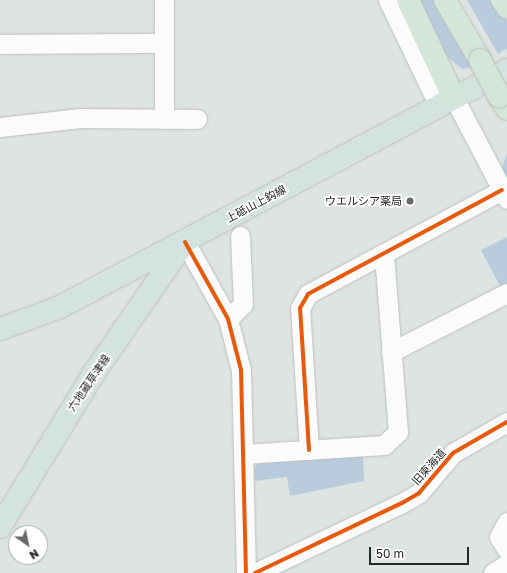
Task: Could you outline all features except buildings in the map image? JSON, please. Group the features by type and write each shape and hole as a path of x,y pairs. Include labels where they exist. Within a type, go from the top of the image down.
{"highway":[{"path":"408,0 447,102"},
{"path":"446,0 484,57"},
{"path":"460,0 484,57 504,96"},
{"path":"502,0 507,7"}],"main road":[{"name":"上砥山上鈎線","path":"0,329 60,307 507,70"},
{"name":"六地蔵草津線","path":"0,527 96,370 185,242"}],"street":[{"path":"164,0 164,119"},
{"path":"309,450 300,308 308,294 384,254 504,195 447,102 388,0"},
{"path":"0,44 164,43"},
{"path":"0,127 80,118 197,119"},
{"path":"228,319 243,304 240,236"},
{"path":"185,242 228,319 241,370 246,573"},
{"path":"243,454 384,445 398,432 384,254"},
{"path":"391,352 507,293"},
{"name":"旧東海道","path":"255,573 337,537 419,493 453,453 507,422"},
{"path":"507,522 499,537 507,550"},
{"path":"493,573 507,564"}],"shaded area":[{"path":"420,0 436,0 473,67 462,69 445,55"},
{"path":"467,0 493,0 507,21 507,48 498,54"},
{"path":"507,153 507,186 500,174"},
{"path":"507,237 507,287 502,290 481,250"},
{"path":"363,453 364,481 290,496 287,477 255,481 254,468 262,459"}],"cycle path":[{"path":"309,450 300,308 308,294 502,190"},
{"path":"185,242 228,319 241,370 246,573"},
{"path":"255,573 402,503 419,493 453,453 507,422"}],"place":[{"name":"ウエルシア薬局","path":"410,201"}]}
